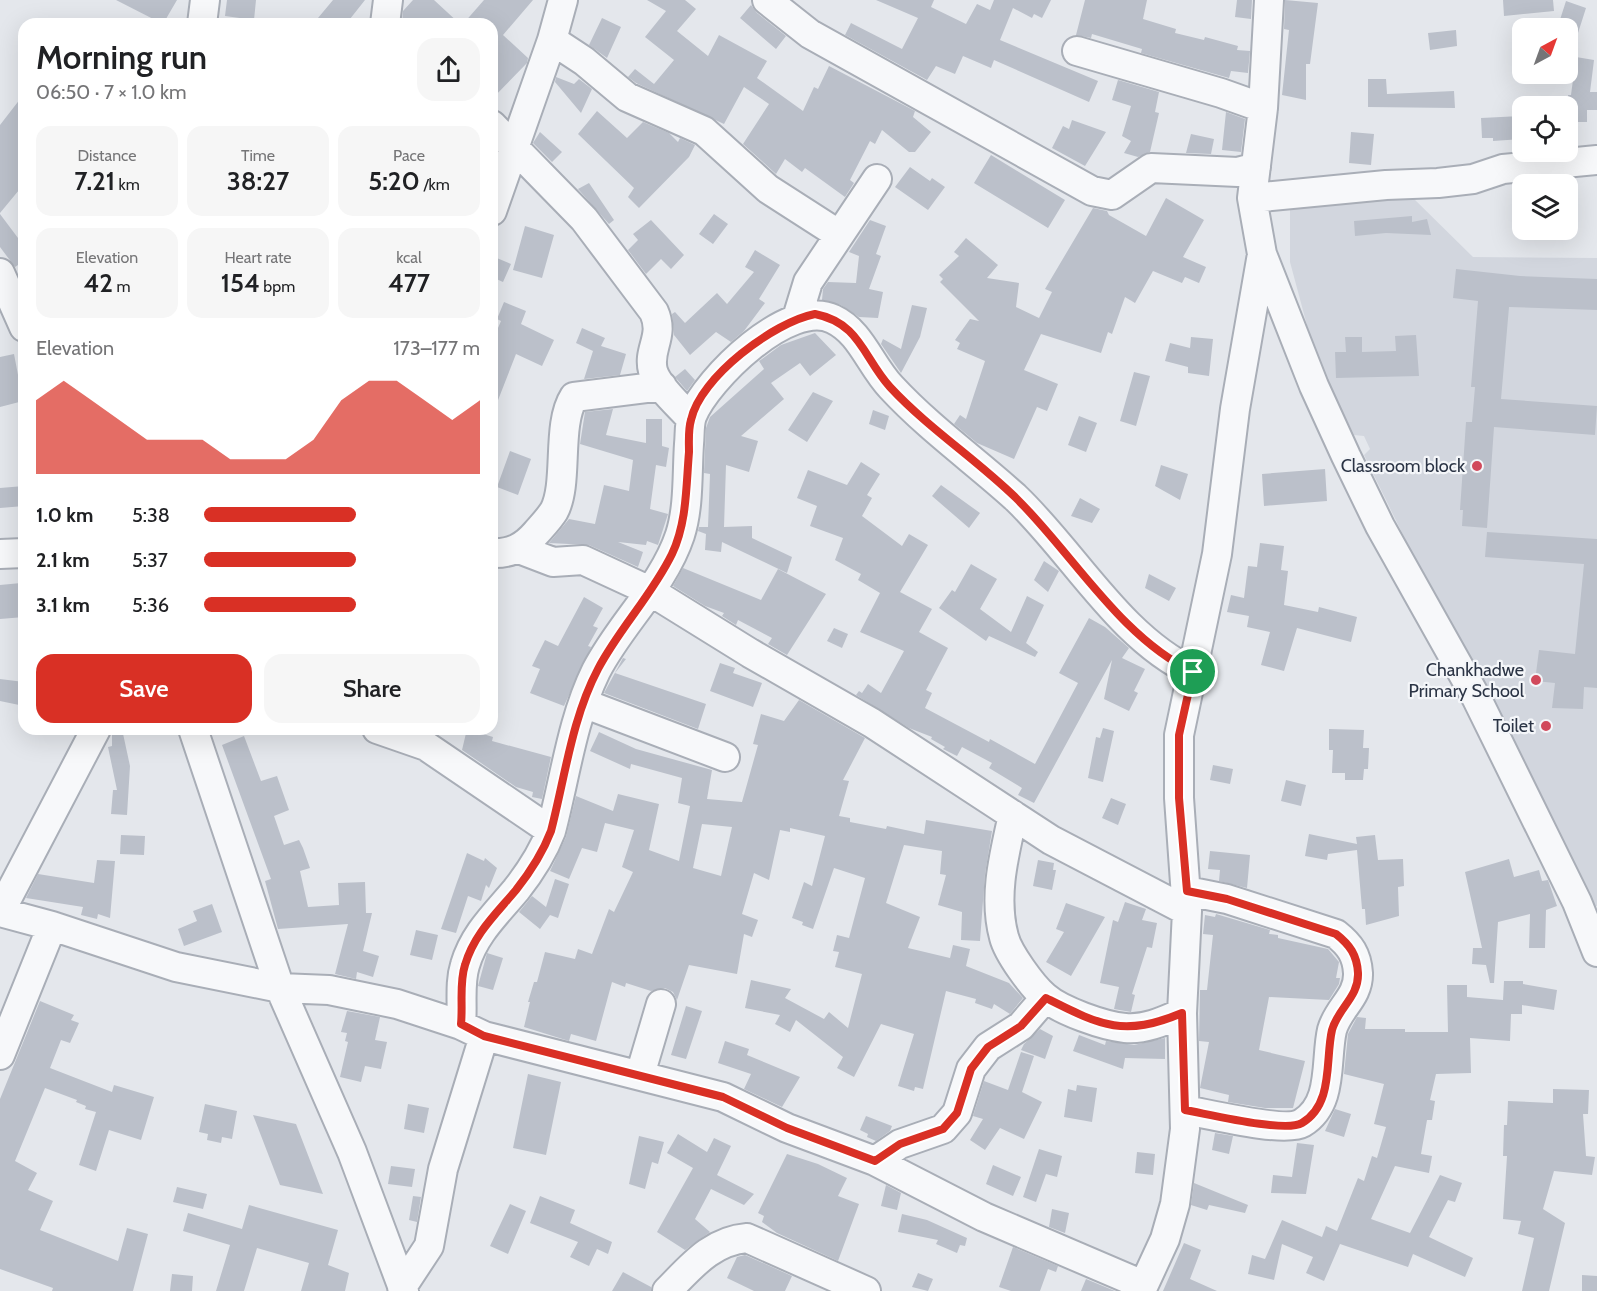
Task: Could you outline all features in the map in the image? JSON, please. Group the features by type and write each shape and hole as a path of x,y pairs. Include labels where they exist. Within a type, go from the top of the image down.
{"street":[{"path":"203,18 205,0"},
{"path":"386,18 388,0"},
{"path":"498,194 552,40 563,0"},
{"path":"768,0 810,34 1092,191 1112,195 1151,168 1238,172 1256,167"},
{"path":"1269,0 1263,108 1252,198 1262,254 1310,376 1346,456 1380,526 1482,709 1577,902 1597,952"},
{"path":"552,40 584,61 627,97 704,131 768,189 838,234"},
{"path":"1077,51 1221,93 1263,108"},
{"path":"498,131 584,219 654,312 659,324 653,354 653,371 662,386 691,419"},
{"path":"1252,198 1386,184 1438,183 1473,179 1503,169 1597,160"},
{"path":"797,318 808,282 877,179"},
{"path":"93,735 0,912 52,926 176,967 280,988 340,993 398,1004 472,1030 723,1097 787,1128 875,1161 984,1217 1142,1288 1165,1239 1175,1204 1185,1129 1182,1013 1187,901 1179,798 1179,735 1217,554 1235,409 1262,254"},
{"path":"0,273 18,309"},
{"path":"403,1289 429,1246 472,1030 464,966 486,923 530,871 551,831 582,703 610,646 650,591 672,555 685,515 691,419 702,397 717,378 745,351 797,318 815,314 831,317 848,328 857,337 871,364 890,387 930,426 1017,499 1135,631 1168,660 1193,672"},
{"path":"505,551 553,512 559,497 563,443 574,397 662,386"},
{"path":"505,551 553,562 583,560 614,572 650,591 750,653 872,723 1051,840 1187,901 1227,899 1336,934 1349,945 1356,958 1358,974 1356,990 1338,1015 1332,1029 1324,1094 1315,1112 1302,1124 1285,1127 1185,1110"},
{"path":"0,554 18,553"},
{"path":"582,703 724,757"},
{"path":"201,735 280,988 352,1152 403,1289"},
{"path":"394,735 426,746 551,831"},
{"path":"1013,815 1001,869 1004,939 1021,968 1046,998 1084,1017 1126,1028 1154,1025 1182,1013"},
{"path":"0,1055 52,926"},
{"path":"875,1161 900,1144 943,1129 957,1113 971,1069 988,1047 1021,1026 1046,998"},
{"path":"640,1075 661,1004"},
{"path":"668,1291 717,1245 730,1239 747,1238 866,1291"}],"shaded area":[{"name":"Chankhadwe Primary School","path":"1411,196 1473,257 1597,258 1597,906 1585,907 1364,455 1370,449 1364,436 1354,435 1315,355 1290,262 1290,199"}],"building":[{"path":"116,0 177,0 166,18 151,18"},
{"path":"227,0 256,0 254,18 225,16"},
{"path":"333,0 365,0 351,18 318,18"},
{"path":"413,0 434,0 454,18 402,18 403,11"},
{"path":"484,0 533,0 503,35 528,58 527,63 498,93 498,18 468,18"},
{"path":"647,0 685,0 696,9 677,31 708,56 719,35 767,61 757,78 803,111 814,87 818,89 829,66 915,111 913,117 931,132 915,152 909,152 882,130 875,144 870,141 850,180 854,183 845,197 805,168 802,172 785,159 776,174 743,144 769,104 744,87 724,124 636,83 628,77 635,69 654,84 674,60 645,37 666,11"},
{"path":"876,0 934,0 931,7 966,24 977,4 990,10 994,0 1051,0 1042,18 1034,14 1032,18 1013,8 1000,40 1098,81 1089,102 994,60 991,68 963,56 955,74 936,66 927,80 845,35 851,23 902,49 918,18"},
{"path":"1085,0 1147,0 1143,19 1176,29 1175,33 1204,40 1205,37 1238,46 1237,50 1250,51 1248,73 1231,71 1229,78 1141,53 1142,49 1092,34 1091,38 1076,35"},
{"path":"1237,0 1252,0 1251,19 1235,17"},
{"path":"1285,0 1318,3 1310,64 1306,64 1306,100 1282,95 1289,30 1284,29"},
{"path":"1503,0 1553,0 1554,11 1504,16"},
{"path":"1566,1 1586,8 1578,33 1578,18 1561,18"},
{"path":"751,5 757,13 786,36 776,49 740,18"},
{"path":"602,18 621,27 607,58 589,45"},
{"path":"1456,30 1457,46 1430,50 1428,33"},
{"path":"1578,57 1594,60 1590,92 1597,92 1597,110 1587,110 1587,122 1578,122 1578,96 1568,96 1571,95 1572,84 1578,84"},
{"path":"556,77 574,84 579,79 592,89 581,113 555,82"},
{"path":"1368,79 1386,79 1387,94 1454,91 1455,108 1368,107"},
{"path":"1118,80 1159,92 1155,112 1159,113 1150,152 1138,157 1124,153 1131,141 1122,136 1131,106 1112,100"},
{"path":"18,102 18,191 0,213 0,125"},
{"path":"597,111 627,138 643,122 669,133 678,142 680,138 695,145 689,157 639,208 628,197 634,188 578,134"},
{"path":"1226,112 1245,119 1241,152 1222,150"},
{"path":"1512,116 1512,140 1493,141 1493,138 1482,138 1481,118"},
{"path":"1072,120 1106,132 1085,166 1052,148 1063,126 1069,129"},
{"path":"540,132 562,152 552,162 533,143"},
{"path":"1351,132 1374,134 1371,165 1349,163"},
{"path":"1191,134 1214,139 1211,154 1186,153"},
{"path":"991,155 1065,200 1048,228 974,183"},
{"path":"910,167 930,181 932,178 945,187 928,210 895,187"},
{"path":"589,183 614,220 609,224 578,189"},
{"path":"1166,198 1204,220 1183,257 1206,267 1199,283 1185,277 1182,283 1153,271 1135,303 1125,297 1112,334 1108,332 1101,353 1041,334 1024,370 1058,384 1047,411 1037,407 1014,459 977,443 954,424 960,415 966,419 985,361 957,349 960,343 955,340 970,319 979,321 940,282 943,279 939,275 959,256 954,252 966,238 998,265 987,278 1019,283 1016,307 1039,318 1052,292 1045,289 1093,208 1107,211 1109,215 1146,236"},
{"path":"0,214 18,238 18,265 15,267 0,247"},
{"path":"714,214 728,224 713,244 699,234"},
{"path":"1412,216 1412,222 1427,219 1431,235 1386,233 1355,236 1354,221"},
{"path":"651,220 684,255 671,269 661,259 646,274 628,250 638,240 633,234"},
{"path":"870,220 886,226 876,254 881,256 869,289 883,292 878,318 859,317 841,305 822,300 823,289 828,282 856,283 859,256 849,252"},
{"path":"525,226 554,235 542,278 513,270"},
{"path":"755,250 780,265 759,299 765,303 744,331 731,342 716,332 690,355 674,335 672,314 675,312 685,323 717,293 727,304 754,272 745,267"},
{"path":"498,259 511,264 503,282 498,280"},
{"path":"1456,269 1520,276 1597,279 1597,310 1509,307 1501,399 1597,406 1595,435 1494,427 1487,528 1462,526 1463,510 1460,510 1466,422 1472,422 1475,387 1471,387 1478,301 1453,298"},
{"path":"504,302 526,311 521,324 554,340 542,366 516,354 498,400 498,328 501,321 498,317"},
{"path":"912,305 927,308 920,337 901,373 881,344 883,339 901,349"},
{"path":"582,328 605,338 601,346 626,354 620,375 584,379 593,351 576,343"},
{"path":"815,333 836,355 810,376 800,363 771,383 784,399 741,436 758,441 749,472 726,465 724,527 752,526 752,538 792,557 787,573 722,542 721,552 705,550 706,534 698,531 699,527 708,527 710,474 704,473 706,428 710,417 764,369 759,361 781,345"},
{"path":"1416,335 1419,376 1336,378 1335,352 1346,352 1345,337 1362,337 1362,352 1396,351 1395,336"},
{"path":"1191,337 1213,339 1209,376 1188,373 1188,367 1165,361 1170,343 1190,348"},
{"path":"14,354 18,375 18,402 0,407 0,357"},
{"path":"685,369 695,380 687,391 675,377"},
{"path":"1134,372 1150,376 1136,426 1120,421"},
{"path":"813,392 833,401 807,442 788,430"},
{"path":"613,409 606,435 646,443 646,419 662,419 662,446 669,448 666,467 656,465 650,509 668,514 658,545 647,541 646,545 618,542 643,552 638,567 589,545 549,543 569,519 595,524 604,485 629,491 633,460 580,444 585,412"},
{"path":"873,410 889,416 885,430 869,424"},
{"path":"1079,416 1097,423 1086,452 1068,445"},
{"path":"510,451 531,459 518,495 498,487"},
{"path":"861,462 880,474 867,495 872,498 862,516 902,546 909,534 928,545 900,592 932,609 919,632 948,648 926,690 932,693 925,708 989,742 990,739 1035,764 1078,683 1059,673 1089,618 1105,627 1129,648 1122,658 1145,669 1134,691 1138,693 1129,711 1104,699 1112,660 1034,803 1018,795 1022,788 989,768 992,763 962,747 957,756 943,749 945,747 931,739 932,737 909,728 856,695 859,691 862,693 868,684 881,693 904,651 860,632 880,593 858,580 861,574 835,560 843,538 810,526 817,506 797,498 808,470 847,485"},
{"path":"1161,465 1188,474 1180,500 1155,486"},
{"path":"1325,469 1327,501 1264,506 1262,474"},
{"path":"941,485 980,513 969,528 932,496"},
{"path":"18,486 18,506 0,508 0,488"},
{"path":"1080,498 1100,509 1092,523 1071,516"},
{"path":"1487,532 1597,539 1597,688 1584,687 1583,709 1552,708 1555,683 1535,681 1539,650 1575,654 1584,564 1485,557"},
{"path":"1260,543 1284,546 1281,570 1288,571 1284,605 1318,612 1319,607 1357,617 1351,642 1297,628 1284,671 1261,665 1270,632 1247,627 1249,616 1227,612 1231,595 1244,598 1248,566 1257,567"},
{"path":"1044,561 1059,571 1048,592 1034,580"},
{"path":"971,564 997,579 980,609 1011,632 1027,596 1044,605 1026,643 1038,652 1035,657 989,636 986,641 939,608 952,590 955,592"},
{"path":"683,568 761,600 778,569 826,594 787,655 768,644 772,638 738,620 736,625 722,616 724,613 705,606 673,586"},
{"path":"1149,574 1176,588 1169,601 1145,588"},
{"path":"18,583 18,618 0,619 0,585"},
{"path":"584,597 603,608 593,626 598,628 588,646 591,647 564,706 530,693 540,669 532,666 545,640 558,646"},
{"path":"834,628 848,634 842,648 827,641"},
{"path":"623,658 626,659 615,673 706,704 698,729 604,693"},
{"path":"720,663 735,668 733,673 762,683 753,707 710,691"},
{"path":"0,679 18,681 18,705 0,701"},
{"path":"799,700 865,738 843,780 849,781 839,816 850,818 850,822 886,829 887,826 924,834 926,820 992,831 985,874 980,941 961,940 962,912 938,905 946,875 940,874 942,851 904,845 886,903 920,917 908,948 950,958 953,945 970,949 966,966 1009,983 1023,998 1010,1014 994,1004 992,1009 975,1003 976,999 946,991 923,1089 915,1087 914,1091 898,1086 914,1034 881,1024 854,1077 837,1068 843,1057 796,1020 790,1032 775,1024 780,1015 745,1008 751,980 791,989 785,998 824,1019 829,1012 848,1028 862,974 835,967 839,952 833,951 837,935 849,938 865,878 834,868 813,929 802,925 803,922 792,918 804,882 812,886 825,836 790,828 790,832 780,830 769,880 754,873 742,914 758,920 752,937 744,934 737,974 689,965 677,1000 673,992 665,988 651,991 626,983 625,987 612,982 596,1041 571,1034 569,1041 524,1027 530,1002 528,1002 534,982 537,982 545,952 575,959 578,949 592,954 609,909 614,912 633,872 622,867 634,830 605,823 597,852 582,848 569,879 550,871 566,837 576,796 613,811 618,794 659,804 649,850 679,861 690,806 678,803 682,778 631,764 630,769 590,751 599,732 636,749 712,770 707,799 742,802 758,745 753,744 761,714 784,721","holes":["702,824 732,827 721,876 693,868"]},
{"path":"1103,728 1114,731 1103,782 1088,778 1096,737 1100,738"},
{"path":"1329,729 1364,730 1363,748 1369,748 1368,769 1364,769 1363,780 1345,780 1345,773 1332,773 1333,750 1329,750"},
{"path":"112,735 123,735 130,766 127,815 111,814 113,790 117,790 108,747 112,746"},
{"path":"466,735 486,735 493,737 492,741 551,757 542,799 532,797 533,792 516,787 462,750"},
{"path":"244,736 261,781 277,776 289,810 274,816 284,845 299,840 303,848 310,868 300,871 308,907 339,905 338,883 365,882 366,913 372,913 363,951 379,956 373,977 357,972 356,979 335,974 348,924 278,929 265,881 271,879 222,745"},
{"path":"1213,765 1233,769 1230,784 1210,780"},
{"path":"1286,780 1306,785 1301,806 1281,801"},
{"path":"1111,798 1126,804 1118,825 1102,818"},
{"path":"1309,834 1357,844 1356,837 1375,835 1378,860 1403,859 1404,886 1398,887 1399,916 1366,925 1365,909 1362,909 1357,850 1328,854 1327,860 1305,856"},
{"path":"121,835 145,836 144,855 120,854"},
{"path":"1210,851 1250,855 1247,888 1219,881 1220,870 1208,869"},
{"path":"467,853 484,861 485,858 497,868 489,888 486,885 481,901 468,896 456,933 441,929"},
{"path":"1509,859 1514,877 1539,870 1542,881 1548,880 1557,906 1546,910 1545,948 1529,948 1530,914 1498,922 1494,983 1490,983 1486,965 1472,964 1473,948 1482,948 1465,872"},
{"path":"97,860 115,861 110,918 98,914 97,919 81,915 83,907 26,898 38,874 94,883"},
{"path":"1038,860 1054,863 1053,870 1056,870 1052,890 1033,886"},
{"path":"555,879 569,884 558,918 550,915 540,929 519,912 532,896 546,907"},
{"path":"1125,902 1146,909 1142,920 1157,923 1152,948 1147,947 1132,994 1135,995 1131,1012 1114,1009 1119,987 1100,983 1113,920 1118,922"},
{"path":"1066,903 1105,917 1071,976 1046,962 1064,932 1056,929"},
{"path":"212,904 222,932 184,946 178,929 197,921 193,911"},
{"path":"1216,914 1270,930 1269,934 1278,935 1278,938 1328,949 1339,962 1336,978 1340,978 1339,984 1329,1000 1269,997 1259,1050 1305,1061 1293,1108 1265,1108 1228,1102 1229,1095 1200,1088 1209,1042 1199,1041 1200,990 1207,990 1213,935 1203,934 1205,915 1215,917"},
{"path":"416,930 438,935 432,960 410,955"},
{"path":"487,953 503,958 493,990 478,986"},
{"path":"1504,981 1523,981 1523,984 1557,990 1554,1010 1522,1005 1522,1014 1511,1014 1510,1041 1470,1038 1471,1073 1436,1074 1430,1100 1435,1101 1432,1120 1427,1120 1421,1154 1432,1156 1429,1173 1395,1166 1371,1219 1410,1233 1440,1175 1462,1183 1455,1202 1448,1200 1429,1237 1473,1258 1465,1277 1413,1254 1408,1267 1340,1244 1324,1281 1306,1273 1313,1257 1282,1244 1274,1280 1248,1274 1252,1255 1265,1259 1282,1220 1322,1237 1326,1226 1337,1231 1358,1178 1364,1181 1372,1156 1377,1158 1386,1127 1374,1124 1384,1084 1344,1074 1348,1034 1357,1017 1366,1018 1365,1029 1448,1032 1447,985 1467,985 1467,997 1503,1000"},
{"path":"40,1001 74,1015 71,1020 79,1023 70,1043 61,1040 50,1068 112,1092 114,1085 154,1097 141,1140 109,1130 96,1171 79,1165 96,1112 85,1109 86,1106 76,1102 77,1100 45,1088 15,1161 37,1173 28,1190 53,1201 40,1230 118,1261 127,1228 148,1234 133,1291 52,1291 53,1288 0,1269 0,1099"},
{"path":"686,1006 702,1011 686,1059 671,1055"},
{"path":"347,1011 380,1017 375,1040 387,1042 381,1069 365,1066 361,1082 340,1077 348,1042 345,1041 347,1033 341,1032"},
{"path":"1040,1029 1053,1036 1045,1059 1021,1050 1024,1044"},
{"path":"1079,1035 1105,1045 1106,1041 1134,1045 1165,1038 1165,1059 1125,1058 1123,1069 1073,1051"},
{"path":"725,1041 749,1049 747,1055 800,1077 782,1107 744,1089 751,1074 718,1063"},
{"path":"1021,1052 1034,1056 1022,1092 1042,1102 1024,1139 1000,1128 985,1150 970,1140 983,1119 973,1116 984,1081 1008,1090"},
{"path":"528,1074 561,1082 546,1155 513,1148"},
{"path":"1077,1085 1097,1088 1092,1122 1064,1117 1068,1089 1076,1091"},
{"path":"1553,1089 1589,1090 1588,1114 1583,1114 1586,1156 1595,1157 1592,1175 1554,1171 1543,1209 1565,1223 1549,1291 1522,1291 1534,1238 1518,1234 1521,1221 1503,1219 1507,1156 1503,1156 1504,1125 1507,1125 1508,1101 1553,1103"},
{"path":"205,1104 237,1111 232,1139 222,1137 221,1143 207,1140 208,1134 199,1132"},
{"path":"408,1104 429,1108 424,1133 404,1129"},
{"path":"1335,1109 1351,1114 1344,1137 1325,1131"},
{"path":"253,1115 296,1124 323,1194 280,1185"},
{"path":"866,1116 892,1126 890,1131 876,1141 867,1137 868,1134 860,1130"},
{"path":"1215,1133 1233,1136 1229,1154 1212,1150"},
{"path":"678,1134 707,1152 714,1138 731,1146 717,1175 754,1194 744,1205 711,1189 695,1219 710,1232 685,1250 657,1232 693,1168 667,1153"},
{"path":"639,1136 664,1142 658,1164 652,1162 645,1189 629,1184"},
{"path":"1297,1143 1314,1145 1306,1194 1271,1193 1273,1175 1292,1177"},
{"path":"1039,1149 1062,1156 1057,1177 1046,1174 1036,1202 1023,1197"},
{"path":"1137,1152 1155,1154 1153,1175 1135,1173"},
{"path":"787,1154 818,1164 847,1178 838,1196 859,1204 838,1261 777,1233 762,1222 764,1216 758,1213"},
{"path":"993,1165 1021,1177 1013,1196 986,1184"},
{"path":"391,1166 415,1169 412,1187 388,1184"},
{"path":"1194,1183 1248,1205 1245,1213 1209,1205 1207,1210 1191,1205"},
{"path":"886,1185 901,1193 897,1210 881,1206"},
{"path":"177,1187 207,1194 203,1209 173,1202"},
{"path":"413,1196 421,1197 417,1222 409,1220"},
{"path":"540,1196 575,1210 570,1223 612,1242 608,1254 597,1249 589,1266 570,1257 578,1242 530,1223"},
{"path":"510,1204 526,1211 508,1254 490,1246"},
{"path":"249,1205 338,1230 328,1265 349,1273 345,1291 301,1291 309,1263 257,1248 244,1291 216,1291 230,1245 183,1231 188,1213 242,1229"},
{"path":"1052,1209 1069,1213 1065,1233 1049,1227"},
{"path":"902,1214 927,1220 967,1238 965,1246 960,1245 957,1253 936,1244 938,1240 898,1232"},
{"path":"1184,1243 1201,1250 1190,1279 1217,1291 1163,1291"},
{"path":"1013,1247 1058,1266 1056,1272 1048,1269 1040,1291 1011,1291 999,1287"},
{"path":"745,1255 792,1276 785,1291 754,1291 727,1278 737,1257"},
{"path":"623,1272 651,1287 651,1291 612,1291"},
{"path":"918,1273 933,1279 928,1291 912,1287"},
{"path":"172,1274 193,1276 192,1291 170,1291"},
{"path":"1582,1275 1597,1276 1597,1291 1582,1291"},
{"path":"1086,1279 1115,1291 1081,1291"}],"place":[{"name":"Classroom block","path":"1477,466"},
{"name":"Chankhadwe Primary School","path":"1536,680"},
{"name":"Toilet","path":"1546,726"}],"route":[{"path":"815,314 831,317 848,328 857,337 871,364 890,387 930,426 1017,499 1135,631 1168,660 1193,672 1179,735 1179,798 1187,891 1227,899 1336,934 1349,945 1356,958 1358,974 1356,990 1338,1015 1332,1029 1324,1094 1315,1112 1302,1124 1285,1127 1185,1110 1182,1013 1154,1025 1126,1028 1084,1017 1046,998 1021,1026 988,1047 971,1069 957,1113 943,1129 900,1144 875,1161 787,1128 723,1097 484,1036 461,1024 464,966 473,945 486,923 516,890 544,849 551,831 586,693 610,646 662,573 680,535 685,515 691,419 702,397 717,378 745,351 797,318 815,314"}]}
